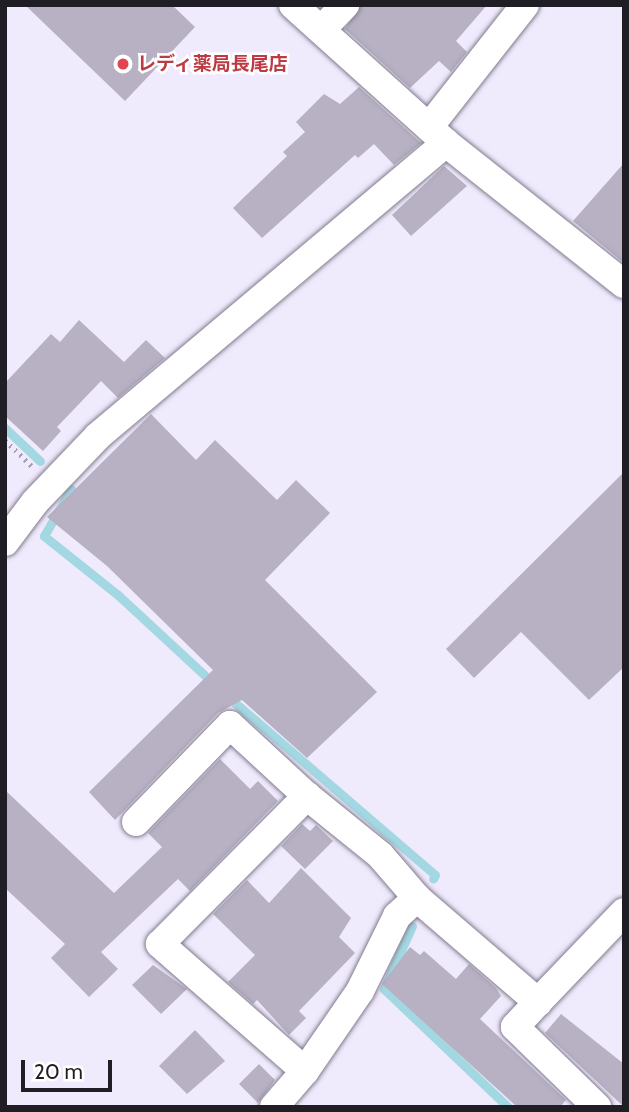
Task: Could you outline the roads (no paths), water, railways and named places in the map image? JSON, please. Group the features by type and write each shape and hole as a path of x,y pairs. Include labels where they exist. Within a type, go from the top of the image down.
{"street":[{"path":"293,5 438,135 624,284"},
{"path":"321,30 345,5"},
{"path":"5,542 52,485 98,436 438,135 525,5"},
{"path":"136,822 230,725 307,796 380,855 418,898 538,1002"},
{"path":"305,1071 160,944 307,796"},
{"path":"276,1106 305,1071 360,991 397,916 418,898"},
{"path":"597,1107 515,1027 624,912"}],"waterway":[{"path":"5,428 40,461"},
{"path":"71,489 44,536 118,595 214,684"},
{"path":"227,696 435,875 433,879"},
{"path":"412,926 384,989 508,1107"}],"place":[{"name":"レディ薬局長尾店","path":"123,64"}]}
